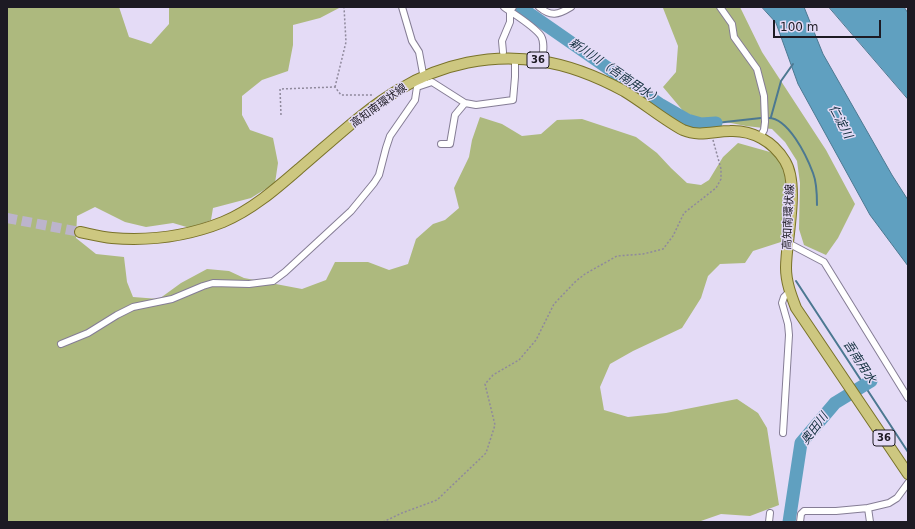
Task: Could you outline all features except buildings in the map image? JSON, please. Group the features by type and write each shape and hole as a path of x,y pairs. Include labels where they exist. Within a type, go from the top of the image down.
{"main road":[{"name":"高知南環状線","path":"80,232 111,238 140,239 169,237 224,221 253,206 285,181 371,108 399,89 424,80 443,69 465,63 492,59 515,59 542,61 577,70 598,78 624,91 684,130 702,134 731,131 747,132 760,137 776,148 786,162 791,178 792,195 786,269 789,292 796,308 908,474"}],"street":[{"path":"402,7 412,41 419,52 424,80"},
{"path":"504,7 512,8 541,37 544,48 542,61"},
{"path":"539,7 545,12 558,14 571,7"},
{"path":"720,7 732,24 734,37 757,69 764,96 765,122 764,130 760,137"},
{"path":"503,52 502,41 510,22 512,8"},
{"path":"424,80 432,82 466,103 476,105 513,100 515,59"},
{"path":"61,344 88,333 133,307 172,299 213,283 263,283 273,281 340,222 374,183 379,175 390,136 415,100 417,87 424,80"},
{"path":"441,144 450,144 456,114 466,103"},
{"path":"788,243 824,262 908,398"},
{"path":"783,433 789,334 788,324 782,303 784,297 789,292"},
{"path":"800,522 801,514 804,511 868,508 889,503 897,498 908,483"},
{"path":"868,508 870,522"},
{"path":"769,522 770,512"}],"path":[{"path":"344,7 346,42 336,88 341,95 376,95"},
{"path":"281,115 280,89 336,88"},
{"path":"383,522 437,500 486,453 495,425 485,384 493,375 519,360 536,340 554,304 576,281 585,274 617,256 643,254 663,249 673,236 684,213 716,188 721,179 721,168 710,133"}],"green space":[{"path":"7,7 119,7 129,37 151,44 169,24 169,7 341,7 320,18 293,25 293,45 288,71 262,80 242,96 242,115 250,130 273,138 278,163 275,183 251,198 213,208 211,220 190,228 173,223 146,227 125,222 95,207 77,216 76,238 96,254 124,257 127,282 133,297 159,299 181,283 207,269 229,271 244,278 302,289 326,280 335,262 368,262 389,270 408,264 416,239 433,224 445,220 459,208 454,188 469,157 472,140 480,117 502,124 522,136 541,134 557,120 582,119 636,137 657,153 687,183 701,185 709,180 723,157 738,143 777,154 788,188 784,241 753,251 745,263 720,264 708,276 701,298 682,328 633,351 610,364 600,387 604,410 628,417 666,413 737,399 758,413 767,428 779,505 750,516 721,514 698,522 7,522"},
{"path":"740,7 762,52 826,150 855,204 838,238 826,255 804,245 799,229 800,183 797,161 785,142 772,129 721,121 703,120 684,112 663,87 676,72 678,46 663,8"}],"water":[{"name":"仁淀川","path":"762,7 804,7 823,54 892,175 908,200 908,266 870,215 798,84 776,23"},
{"path":"829,7 904,7 908,13 908,99"}],"waterway":[{"name":"新川川（吾南用水）","path":"520,7 661,105 687,120 701,124 716,123"},
{"path":"771,117 781,81 793,64"},
{"path":"716,123 761,118"},
{"path":"767,118 775,119 782,124 796,139 814,177 817,205"},
{"name":"吾南用水","path":"796,281 908,452"},
{"name":"奥田川","path":"789,522 801,443 835,403 871,381"}],"tunnel":[{"path":"7,218 80,232"}]}
